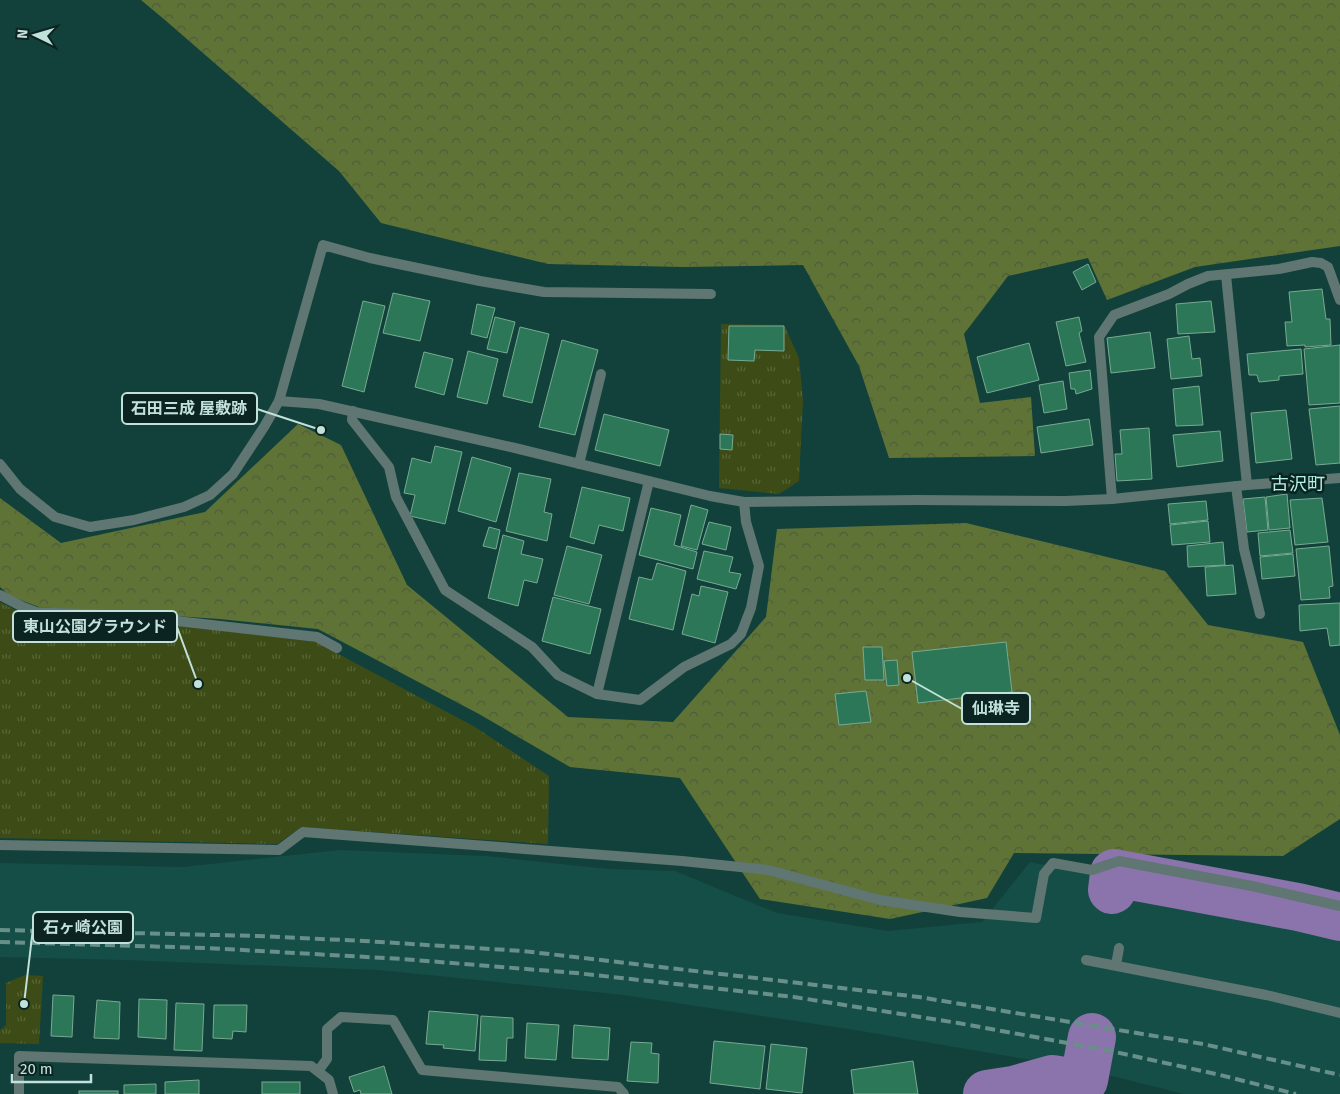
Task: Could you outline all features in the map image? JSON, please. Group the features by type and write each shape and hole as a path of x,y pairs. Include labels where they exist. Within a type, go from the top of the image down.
{"street":[{"path":"0,464 20,489 55,518 90,526 134,520 184,507 210,495 234,474 279,401 323,245 370,258 544,292 711,294"},
{"path":"1112,500 1099,336 1114,315 1170,294 1208,276 1279,269 1312,262 1321,263 1328,267 1340,300"},
{"path":"1226,275 1242,486 1244,549 1260,614"},
{"path":"579,464 601,374"},
{"path":"279,401 319,404 353,411 515,448 710,496 744,502 906,500 1066,502 1112,500 1340,478"},
{"path":"353,411 352,420 389,467 396,497 445,590 532,647 558,675 597,694 640,700 684,667 731,644 741,634 751,608 759,566 746,522 744,502"},
{"path":"597,694 648,481"},
{"path":"0,595 23,608 36,612 133,616 317,637 337,648"},
{"path":"0,845 280,850 303,832 682,861 768,870 880,900 960,912 1036,918 1044,874 1053,863 1092,870 1119,861 1252,886 1340,906"},
{"path":"1116,965 1119,948"},
{"path":"1086,960 1266,995 1340,1013"},
{"path":"318,1071 326,1059 327,1029 341,1016 393,1020 422,1070 618,1087 624,1094"},
{"path":"19,1094 19,1056 311,1066 329,1080 333,1094"}],"shaded area":[{"path":"340,850 485,856 609,869 675,871 777,913 888,931 982,922 1030,862 1340,927 1340,1094 1184,1094 1084,1069 855,1030 624,995 379,970 0,957 0,863 183,867"}],"green space":[{"path":"141,0 1340,0 1340,246 1195,267 1107,300 1088,258 1008,276 964,334 980,403 1031,397 1035,456 889,458 859,366 803,265 683,267 548,264 381,223 339,171"},
{"path":"721,324 784,325 799,358 803,401 799,481 779,494 719,488"},
{"path":"298,424 341,445 407,585 568,717 673,722 766,617 777,529 966,523 1165,571 1208,625 1303,642 1340,735 1340,819 1283,856 1014,853 987,898 890,919 760,899 680,778 570,767 479,714 318,629 220,619 39,607 10,596 0,587 0,498 61,543 205,512"},
{"path":"0,602 25,615 46,618 172,624 316,642 475,727 549,776 548,844 301,827 277,844 0,838"},
{"path":"25,975 43,976 39,1044 0,1043 0,1030 6,1025 6,983"}],"building":[{"path":"1088,264 1096,282 1082,290 1073,272"},
{"path":"1322,289 1326,319 1330,319 1331,345 1287,346 1285,322 1292,322 1289,292"},
{"path":"393,293 430,301 420,341 383,333"},
{"path":"363,301 385,306 364,392 342,386"},
{"path":"1211,301 1215,332 1178,334 1176,304"},
{"path":"477,304 495,308 487,338 471,334"},
{"path":"495,317 515,322 507,353 487,349"},
{"path":"1079,317 1082,331 1079,333 1086,362 1066,366 1056,322"},
{"path":"729,326 784,326 784,351 755,350 754,361 728,360"},
{"path":"520,327 549,334 532,403 503,396"},
{"path":"1150,332 1155,368 1111,373 1107,338"},
{"path":"1189,336 1192,359 1200,358 1202,376 1171,379 1167,339"},
{"path":"562,340 598,350 575,435 539,427"},
{"path":"1029,343 1039,380 987,393 977,357"},
{"path":"1340,345 1340,403 1309,405 1304,349"},
{"path":"1301,349 1303,374 1279,376 1279,380 1259,382 1257,375 1249,375 1247,354"},
{"path":"468,351 498,359 487,404 457,397"},
{"path":"424,352 453,359 444,395 415,387"},
{"path":"1090,370 1092,389 1076,394 1075,389 1071,389 1069,373"},
{"path":"1063,381 1067,409 1044,413 1039,385"},
{"path":"1199,386 1203,425 1176,426 1173,389"},
{"path":"1340,406 1340,463 1316,465 1309,409"},
{"path":"1286,410 1292,459 1256,463 1251,413"},
{"path":"604,414 669,430 660,466 595,450"},
{"path":"1089,419 1093,445 1041,453 1037,427"},
{"path":"1149,428 1152,479 1117,481 1115,454 1122,454 1120,430"},
{"path":"1220,431 1223,461 1177,467 1173,435"},
{"path":"720,434 733,435 732,450 720,449"},
{"path":"435,446 462,452 445,524 410,516 415,495 404,493 412,458 431,463"},
{"path":"472,457 511,468 496,522 458,511"},
{"path":"519,473 551,479 544,512 552,514 547,541 506,531"},
{"path":"582,487 630,498 623,531 599,525 594,544 570,537"},
{"path":"1287,494 1290,528 1269,530 1266,497"},
{"path":"1265,497 1268,530 1247,532 1243,499"},
{"path":"1322,498 1328,542 1295,545 1290,500"},
{"path":"1206,501 1208,520 1170,524 1168,504"},
{"path":"691,505 708,510 697,550 681,546"},
{"path":"651,508 681,515 674,545 697,552 693,569 639,555"},
{"path":"1208,521 1210,542 1172,545 1170,525"},
{"path":"709,522 731,527 726,550 702,544"},
{"path":"489,527 500,530 496,549 483,546"},
{"path":"1290,530 1293,553 1260,556 1258,533"},
{"path":"503,535 524,541 521,554 543,559 537,583 524,580 518,606 488,598"},
{"path":"1223,542 1225,565 1188,567 1187,546"},
{"path":"567,546 602,555 589,604 554,595"},
{"path":"1329,546 1333,586 1329,587 1330,598 1301,600 1296,549"},
{"path":"704,551 733,557 729,572 741,574 736,589 697,579"},
{"path":"1293,554 1295,576 1262,579 1260,557"},
{"path":"657,563 686,571 673,630 629,619 639,577 652,580"},
{"path":"1233,565 1236,594 1207,596 1205,567"},
{"path":"701,586 728,592 715,643 682,634 692,594 699,596"},
{"path":"553,597 601,609 590,654 542,641"},
{"path":"1340,603 1340,645 1330,646 1327,628 1300,631 1299,605"},
{"path":"1006,642 1012,692 918,703 912,652"},
{"path":"863,647 882,647 884,680 865,680"},
{"path":"897,660 899,685 887,686 884,661"},
{"path":"866,691 871,722 839,725 835,694"},
{"path":"53,995 74,996 72,1037 51,1036"},
{"path":"139,999 167,1000 166,1039 138,1037"},
{"path":"97,1000 120,1002 119,1039 94,1038"},
{"path":"176,1003 204,1004 202,1051 174,1050"},
{"path":"214,1005 247,1005 246,1032 233,1031 232,1039 213,1038"},
{"path":"429,1011 478,1015 475,1051 443,1048 444,1045 426,1044"},
{"path":"481,1016 513,1018 513,1038 507,1038 506,1061 479,1060"},
{"path":"527,1023 559,1025 556,1060 525,1058"},
{"path":"574,1025 610,1028 608,1060 572,1058"},
{"path":"714,1041 765,1046 760,1089 710,1083"},
{"path":"631,1042 652,1043 651,1053 659,1054 658,1083 627,1081"},
{"path":"771,1044 807,1048 802,1093 766,1089"},
{"path":"913,1061 918,1094 854,1094 851,1070"},
{"path":"384,1066 392,1094 361,1094 360,1090 354,1092 349,1077"},
{"path":"199,1080 199,1094 165,1094 165,1082"},
{"path":"262,1082 300,1082 300,1094 262,1094"},
{"path":"156,1084 156,1094 124,1094 124,1085"},
{"path":"79,1091 118,1091 118,1094 79,1094"}],"waterway":[{"path":"1112,890 1114,873 1298,907 1340,917"},
{"path":"987,1094 1013,1090 1052,1079 1081,1084 1084,1080 1092,1037"}],"railway":[{"path":"0,930 258,936 523,951 919,997 1203,1044 1340,1075"},
{"path":"0,942 207,948 402,959 576,973 794,997 958,1023 1106,1050 1296,1094"}],"place":[{"name":"石田三成 屋敷跡","path":"321,430"},
{"name":"仙琳寺","path":"907,678"},
{"name":"東山公園グラウンド","path":"198,684"},
{"name":"石ヶ崎公園","path":"24,1004"}],"district":[{"name":"古沢町","path":"1298,484"}]}
